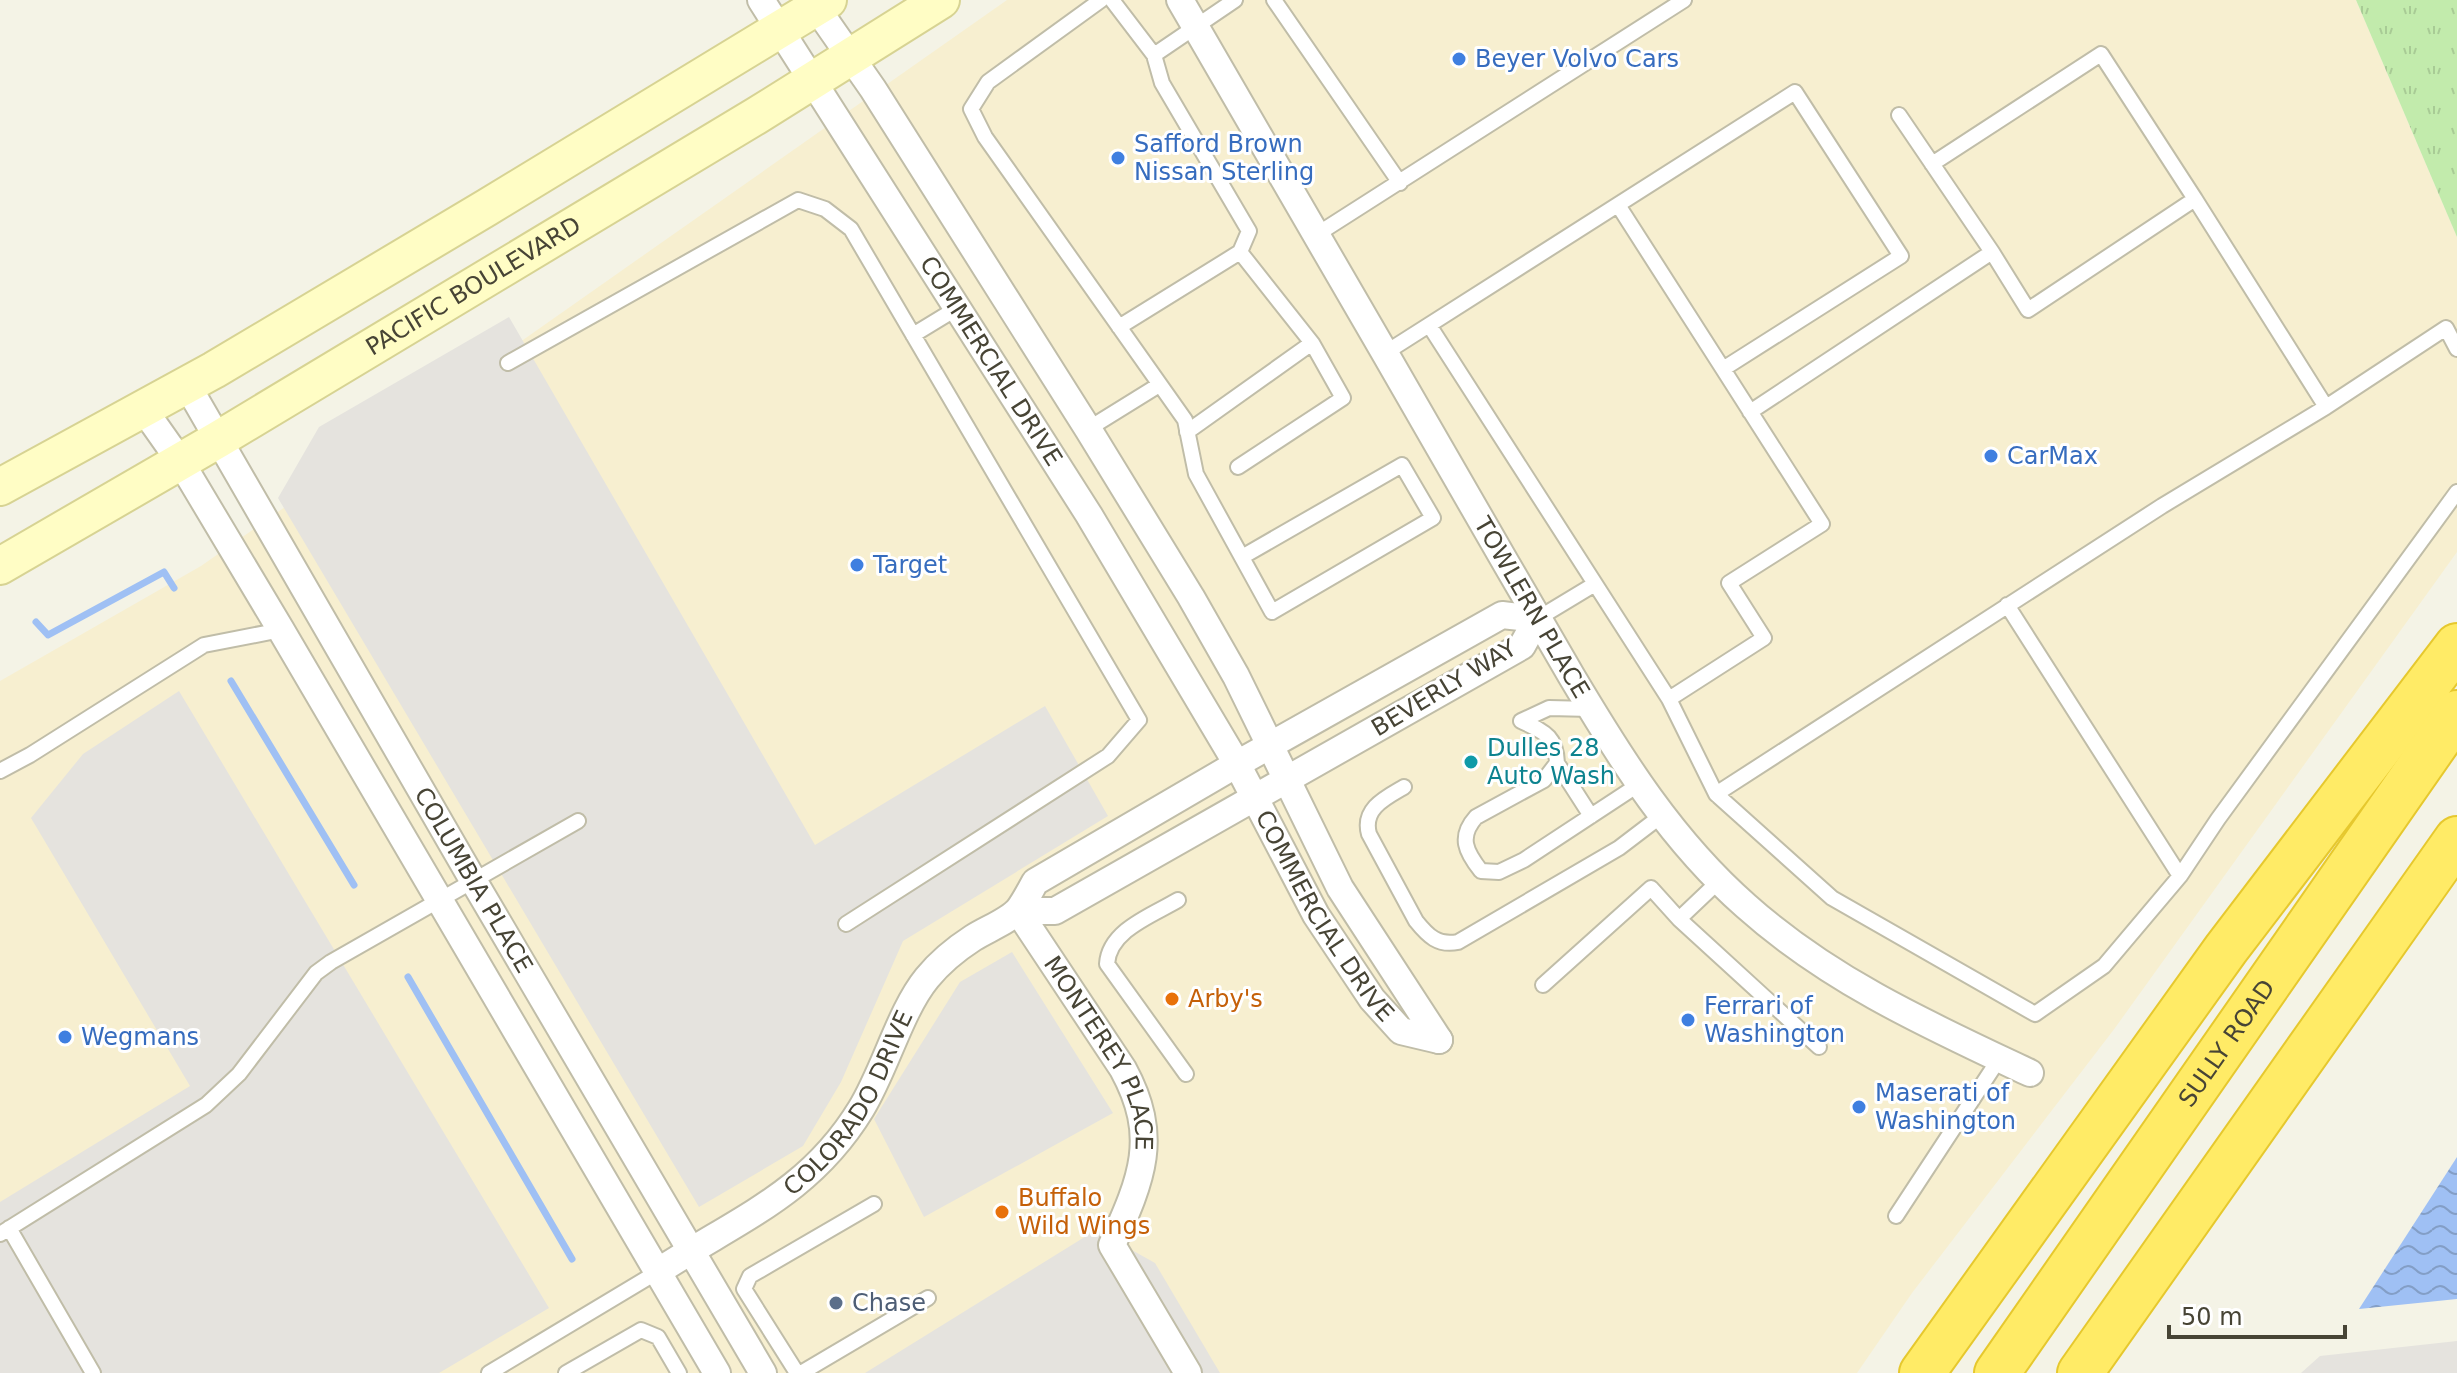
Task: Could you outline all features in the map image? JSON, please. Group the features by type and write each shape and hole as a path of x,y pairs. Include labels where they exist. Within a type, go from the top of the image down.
{"highway":[{"path":"1922,1373 2226,949 2457,646"},
{"name":"SULLY ROAD","path":"1997,1373 2457,713"},
{"path":"2080,1373 2457,839"}],"main road":[{"name":"PACIFIC BOULEVARD","path":"0,566 219,439 941,0"},
{"path":"0,487 187,385 781,31 818,3"}],"street":[{"name":"COMMERCIAL DRIVE","path":"761,0 1089,515 1237,764 1316,915 1372,999 1401,1031 1439,1040 1340,888 1236,676 1191,597 818,3"},
{"name":"TOWLERN PLACE","path":"1180,0 1537,619 1638,785 1661,816 1719,881 1798,949 1897,1010 2030,1073"},
{"name":"COLUMBIA PLACE","path":"187,385 763,1373"},
{"name":"COLUMBIA PLACE","path":"144,410 180,461 281,630 717,1373"},
{"name":"BEVERLY WAY","path":"1237,764 1502,615 1537,619 1522,646 1255,798"},
{"name":"COLORADO DRIVE","path":"659,1271 762,1210 796,1185 834,1148 863,1106 925,981 946,957 1018,911 1035,882 1237,764"},
{"name":"COLORADO DRIVE","path":"1018,911 1055,911 1255,798"},
{"name":"MONTEREY PLACE","path":"1018,911 1137,1095 1144,1128 1144,1148 1132,1198 1112,1245 1188,1373"}],"lane":[{"path":"1101,0 988,82 971,109 985,137 1185,420 1196,474 1272,612 1433,518 1402,465 1242,557"},
{"path":"1112,0 1154,55 1162,83 1249,231 1240,252 1119,327"},
{"path":"1154,55 1235,0"},
{"path":"1274,0 1400,183"},
{"path":"1316,235 1684,0"},
{"path":"1932,164 2101,54 2326,407"},
{"path":"1385,353 1795,92 1901,256 1723,369"},
{"path":"1899,115 2028,310 2195,199"},
{"path":"508,363 798,200 825,209 851,229 1139,720 1108,756 846,924"},
{"path":"1618,205 1822,524 1729,583 1764,638 1669,699"},
{"path":"1238,467 1343,398 1312,343 1240,252"},
{"path":"1750,412 1992,252"},
{"path":"913,335 959,307"},
{"path":"1429,325 1669,699 1716,794 1832,898 2035,1014 2104,966 2180,876 2218,819 2457,492"},
{"path":"1716,794 2162,506 2326,407 2446,328 2457,349"},
{"path":"1187,432 1312,343"},
{"path":"1088,429 1159,385"},
{"path":"1537,619 1595,584"},
{"path":"2007,605 2180,876"},
{"path":"0,771 204,645 281,630"},
{"path":"1591,709 1549,708 1521,721 1546,733 1557,746 1557,763 1591,816"},
{"path":"1557,763 1544,780 1476,817 1467,827 1465,842 1471,858 1481,871 1499,872 1524,860 1638,785"},
{"path":"1404,787 1372,809 1366,824 1416,921 1436,941 1448,944 1458,942 1619,848 1661,816"},
{"path":"93,1373 5,1231 206,1105 239,1074 316,973 578,821"},
{"path":"1679,919 1719,881"},
{"path":"1543,985 1651,888 1679,919 1819,1047"},
{"path":"1178,900 1117,938 1107,964 1186,1074"},
{"path":"1896,1216 1999,1059"},
{"path":"874,1204 750,1276 744,1289 799,1373 928,1298"},
{"path":"489,1373 659,1271"},
{"path":"566,1373 641,1330 658,1337 679,1373"}],"shaded area":[{"path":"1007,0 2356,0 2457,237 2457,552 2115,1028 1912,1293 1857,1373 0,1373 0,681 201,566"},
{"path":"509,317 815,845 1045,706 1108,816 903,941 841,1082 803,1146 699,1207 278,498 319,427"},
{"path":"179,691 549,1308 439,1373 0,1373 0,1202 190,1086 31,818 83,754"},
{"path":"1012,952 1113,1113 924,1217 874,1119 960,982"},
{"path":"1096,1230 1155,1263 1220,1373 865,1373"},
{"path":"2457,1341 2457,1373 2301,1373 2320,1356"}],"green space":[{"path":"2356,0 2457,0 2457,237"}],"water":[{"path":"2457,1157 2457,1299 2359,1309"}],"waterway":[{"path":"36,622 48,635 164,572 174,588"},
{"path":"231,681 354,885"},
{"path":"408,977 572,1259"}],"place":[{"name":"Beyer Volvo Cars","path":"1459,59"},
{"name":"Safford Brown Nissan Sterling","path":"1118,158"},
{"name":"CarMax","path":"1991,456"},
{"name":"Target","path":"857,565"},
{"name":"Dulles 28 Auto Wash","path":"1471,762"},
{"name":"Arby's","path":"1172,999"},
{"name":"Ferrari of Washington","path":"1688,1020"},
{"name":"Wegmans","path":"65,1037"},
{"name":"Maserati of Washington","path":"1859,1107"},
{"name":"Buffalo Wild Wings","path":"1002,1212"},
{"name":"Chase","path":"836,1303"}]}
